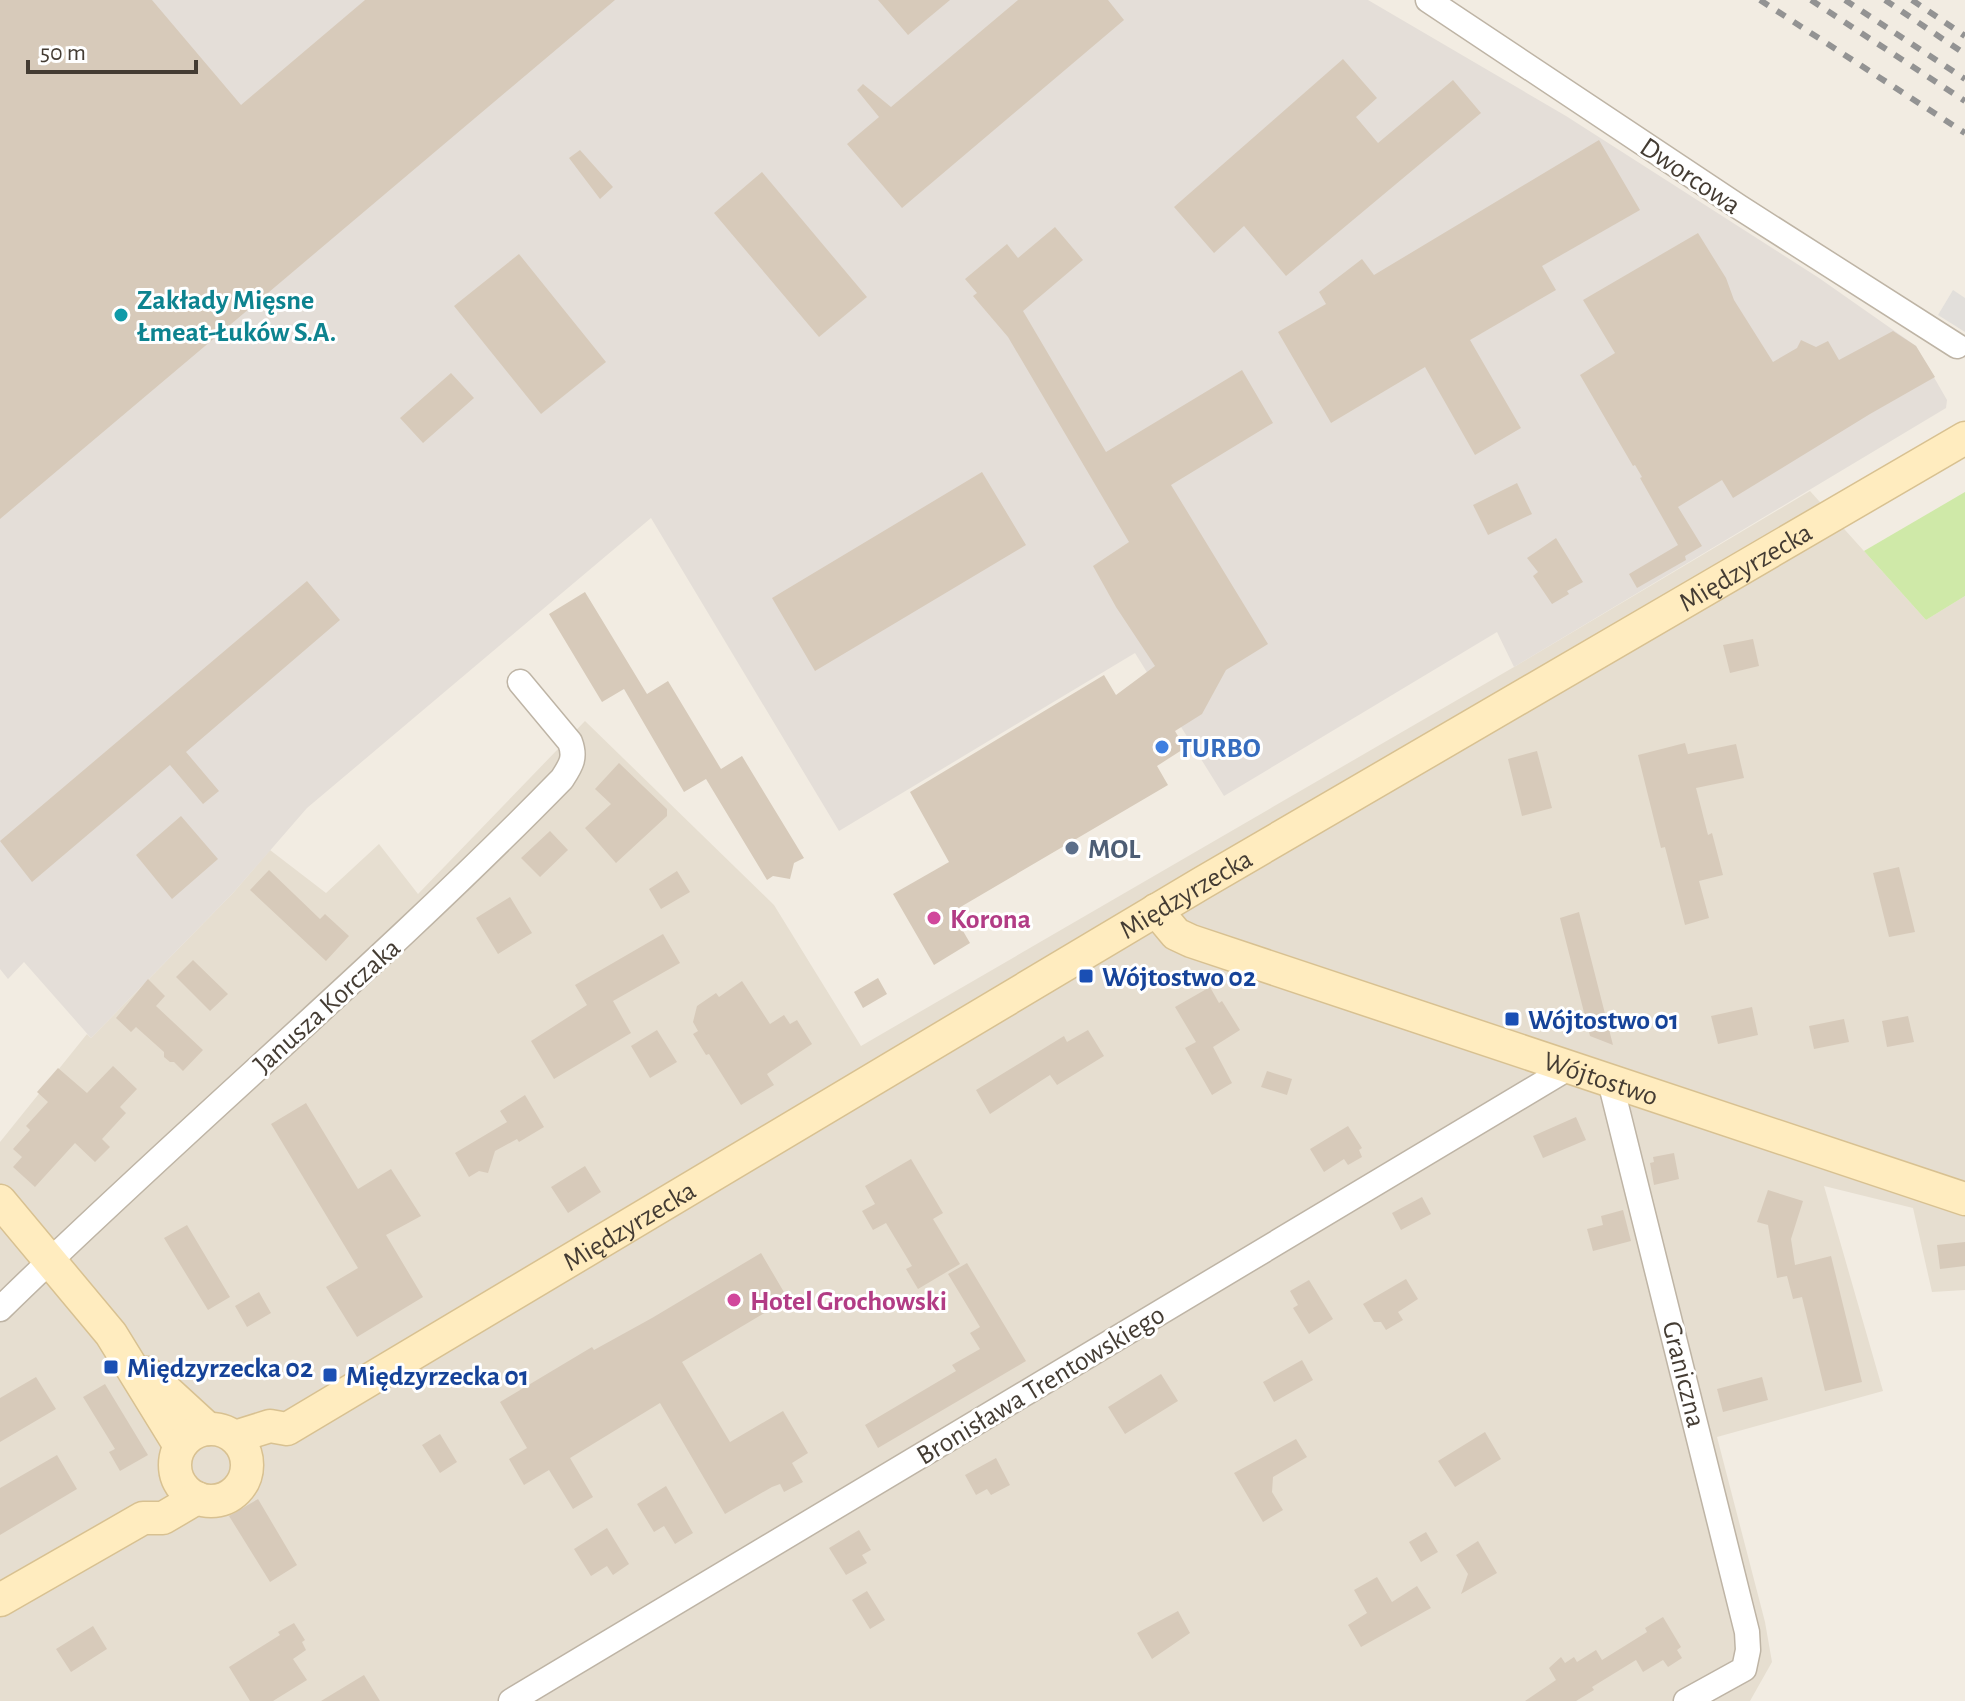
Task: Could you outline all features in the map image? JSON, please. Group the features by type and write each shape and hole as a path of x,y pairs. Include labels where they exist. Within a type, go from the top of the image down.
{"main road":[{"name":"Międzyrzecka","path":"247,1468 281,1447 287,1429 1156,910 1965,438"},
{"name":"Wójtostwo","path":"1156,910 1176,934 1191,941 1965,1199"},
{"path":"0,1201 124,1352 180,1446"},
{"path":"124,1352 242,1446 247,1468 240,1486 225,1498 206,1501 187,1488 175,1462 180,1446 192,1434 222,1433"},
{"name":"Międzyrzecka","path":"222,1433 270,1426 287,1429"},
{"path":"0,1600 143,1518 163,1518 187,1488"}],"street":[{"name":"Dworcowa","path":"1428,0 1739,207 1957,346"},
{"name":"Janusza Korczaka","path":"0,1309 442,899 562,779 574,754 570,742 520,682"},
{"name":"Bronisława Trentowskiego","path":"511,1701 1570,1067"},
{"name":"Graniczna","path":"1610,1081 1747,1632 1748,1650 1744,1669 1686,1701"}],"shaded area":[{"name":"Zakłady Mięsne Łmeat-Łuków S.A.","path":"0,0 1368,0 1566,116 1819,278 1916,346 1947,400 1946,408 1514,667 1497,632 1224,796 1135,653 839,831 651,518 307,808 233,893 91,1038 24,962 8,979 0,969"},
{"path":"1953,290 1965,298 1965,332 1938,315"},
{"path":"1810,491 1926,620 1965,596 1965,1290 1932,1292 1913,1208 1824,1186 1883,1391 1717,1437 1765,1622 1772,1662 1750,1701 0,1701 0,1142 87,1034 91,1038 233,893 270,850 326,893 379,844 418,894 585,721 774,905 861,1046 1514,667"}],"green space":[{"path":"1965,492 1965,596 1926,620 1864,551"}],"building":[{"name":"Zakłady Mięsne Łmeat-Łuków S.A.","path":"0,0 152,0 241,105 365,0 615,0 0,519"},
{"path":"878,0 950,0 908,35"},
{"path":"1018,0 1108,0 1124,20 902,208 847,144 879,117 857,90 863,84 891,107"},
{"path":"1343,59 1377,98 1356,117 1378,143 1453,80 1481,113 1286,276 1244,226 1214,253 1174,207"},
{"path":"1599,140 1640,210 1542,266 1556,290 1470,340 1521,428 1475,455 1425,367 1331,423 1278,332 1326,304 1319,292 1362,259 1374,275"},
{"path":"580,150 613,187 600,199 569,158"},
{"path":"762,172 867,297 819,337 714,213"},
{"path":"1055,227 1083,260 1023,311 1106,452 1242,370 1273,423 1171,485 1268,644 1226,670 1202,714 1175,731 1185,748 1157,766 1168,785 952,912 970,943 934,965 893,894 949,862 910,792 1104,675 1116,695 1155,666 1093,566 1129,542 1008,337 973,296 977,293 965,279 1007,244 1018,258"},
{"path":"1698,233 1726,278 1734,300 1773,362 1797,348 1801,340 1816,347 1828,341 1839,360 1893,331 1916,346 1935,377 1733,498 1722,480 1678,507 1702,546 1685,556 1686,560 1637,588 1629,574 1678,545 1642,477 1580,375 1615,353 1583,300"},
{"path":"519,254 606,362 541,414 454,306"},
{"path":"451,373 474,398 423,443 400,418"},
{"path":"982,472 1026,545 815,671 772,598"},
{"path":"1517,483 1532,514 1488,535 1473,505"},
{"path":"1556,538 1583,582 1552,604 1533,576 1538,572 1527,558"},
{"path":"307,581 340,620 186,752 219,791 203,804 170,765 32,882 0,841"},
{"path":"585,592 647,694 668,681 721,769 742,756 804,858 794,863 790,879 773,876 767,880 706,779 684,792 624,689 602,702 549,614"},
{"path":"1753,639 1759,666 1730,673 1723,645"},
{"path":"1685,743 1688,754 1736,744 1744,778 1696,788 1708,835 1712,833 1723,875 1699,881 1709,918 1685,925 1665,847 1661,848 1638,755"},
{"path":"1537,751 1552,808 1522,816 1508,759"},
{"path":"619,763 667,809 667,816 616,863 585,828 611,804 595,789"},
{"path":"181,816 218,859 172,899 136,855"},
{"path":"550,831 568,850 540,877 521,858"},
{"path":"1899,867 1915,932 1889,937 1873,873"},
{"path":"269,870 320,919 325,914 349,936 326,961 250,890"},
{"path":"677,871 690,892 661,909 649,889"},
{"path":"510,897 532,933 498,954 476,918"},
{"path":"1579,912 1613,1045 1590,1036 1560,918"},
{"path":"663,934 680,963 613,1001 631,1033 554,1079 531,1041 587,1005 575,985"},
{"path":"193,960 228,994 210,1011 176,977"},
{"path":"878,978 887,994 863,1008 854,992"},
{"path":"148,979 165,996 156,1006 203,1050 183,1071 164,1057 164,1052 136,1027 131,1032 116,1018"},
{"path":"742,981 770,1024 784,1015 790,1024 797,1020 812,1044 767,1074 774,1085 741,1105 693,1034 698,1031 693,1022 697,1006 716,993 719,997"},
{"path":"1210,987 1240,1030 1213,1047 1232,1083 1212,1095 1185,1048 1196,1042 1175,1007"},
{"path":"1752,1007 1758,1035 1718,1044 1711,1016"},
{"path":"1908,1016 1914,1042 1887,1047 1882,1021"},
{"path":"1844,1019 1849,1042 1814,1049 1809,1026"},
{"path":"657,1030 677,1062 650,1078 631,1046"},
{"path":"1088,1030 1104,1056 1057,1085 1050,1075 990,1114 976,1090 1064,1036 1067,1042"},
{"path":"113,1066 137,1089 120,1107 126,1113 102,1139 110,1147 95,1162 75,1143 35,1187 13,1167 22,1157 13,1149 30,1130 26,1126 48,1102 37,1092 58,1068 87,1093"},
{"path":"1267,1071 1292,1079 1287,1095 1261,1087"},
{"path":"525,1095 544,1127 519,1142 517,1139 495,1151 488,1173 479,1171 469,1177 455,1153 507,1122 500,1111"},
{"path":"306,1103 358,1189 391,1169 421,1216 386,1235 423,1297 357,1337 326,1287 358,1268 271,1124"},
{"path":"1576,1117 1586,1140 1543,1158 1533,1136"},
{"path":"1348,1126 1362,1148 1359,1150 1362,1157 1348,1165 1344,1159 1324,1172 1310,1149"},
{"path":"1674,1153 1679,1179 1654,1185 1650,1163 1654,1162 1653,1157"},
{"path":"911,1159 943,1213 933,1219 960,1264 918,1289 906,1269 912,1266 886,1223 873,1230 862,1211 875,1204 865,1186"},
{"path":"585,1166 601,1192 568,1213 551,1187"},
{"path":"1768,1190 1803,1201 1791,1239 1795,1265 1831,1256 1862,1382 1825,1391 1802,1297 1793,1299 1787,1276 1777,1278 1768,1225 1757,1222"},
{"path":"1422,1197 1431,1214 1401,1230 1392,1213"},
{"path":"1623,1210 1631,1241 1593,1251 1587,1229 1603,1225 1601,1216"},
{"path":"187,1225 230,1297 208,1310 164,1238"},
{"path":"1965,1242 1965,1266 1940,1269 1937,1245"},
{"path":"761,1253 788,1299 682,1362 730,1442 783,1411 808,1453 792,1463 803,1482 784,1492 780,1484 772,1487 725,1514 660,1403 570,1458 593,1497 573,1509 549,1470 524,1485 509,1459 527,1448 500,1402 592,1347 594,1350 652,1318"},
{"path":"967,1263 1026,1361 878,1448 865,1425 956,1371 952,1365 980,1349 970,1333 980,1327 948,1274"},
{"path":"1406,1279 1418,1299 1398,1312 1403,1320 1386,1330 1381,1322 1374,1322 1363,1304"},
{"path":"1309,1280 1333,1319 1309,1334 1293,1308 1298,1305 1290,1291"},
{"path":"259,1292 271,1313 247,1327 235,1306"},
{"path":"1302,1360 1313,1380 1274,1402 1263,1382"},
{"path":"1161,1374 1178,1401 1125,1434 1108,1407"},
{"path":"36,1377 56,1409 0,1442 0,1398"},
{"path":"1762,1377 1768,1400 1723,1412 1717,1389"},
{"path":"105,1384 148,1455 120,1471 109,1452 115,1449 83,1397"},
{"path":"1485,1432 1501,1459 1455,1487 1438,1461"},
{"path":"440,1434 457,1462 440,1473 422,1445"},
{"path":"1296,1439 1307,1457 1273,1477 1272,1492 1283,1510 1263,1522 1234,1473"},
{"path":"57,1455 77,1489 0,1535 0,1488"},
{"path":"996,1458 1010,1485 991,1495 987,1489 976,1495 965,1475"},
{"path":"666,1486 693,1533 675,1544 664,1526 654,1532 637,1504"},
{"path":"258,1499 297,1565 270,1582 229,1516"},
{"path":"607,1528 629,1564 613,1575 607,1566 591,1576 574,1549"},
{"path":"859,1530 871,1550 862,1555 867,1563 846,1575 829,1548"},
{"path":"1426,1532 1438,1552 1421,1562 1409,1542"},
{"path":"1478,1541 1497,1573 1461,1594 1468,1574 1456,1555"},
{"path":"1377,1577 1392,1602 1417,1586 1431,1608 1361,1647 1348,1625 1367,1613 1354,1590"},
{"path":"867,1591 885,1620 870,1629 852,1600"},
{"path":"1178,1611 1190,1633 1152,1659 1137,1633"},
{"path":"1663,1617 1681,1647 1677,1650 1682,1658 1668,1667 1663,1660 1643,1672 1636,1660 1592,1687 1594,1690 1576,1701 1525,1701 1556,1680 1549,1668 1561,1657 1565,1663 1574,1657 1577,1662 1596,1650 1602,1660 1647,1632 1645,1628"},
{"path":"294,1623 305,1640 302,1642 306,1650 293,1659 307,1680 273,1701 250,1701 229,1667"},
{"path":"93,1626 107,1649 71,1672 56,1649"},
{"path":"364,1675 380,1701 321,1701"}],"railway":[{"path":"1760,0 1965,133"},
{"path":"1811,0 1965,101"},
{"path":"1845,0 1965,79"},
{"path":"1885,0 1965,54"},
{"path":"1912,0 1965,36"}],"place":[{"name":"Zakłady Mięsne Łmeat-Łuków S.A.","path":"121,315"},
{"name":"TURBO","path":"1162,747"},
{"name":"MOL","path":"1072,848"},
{"name":"Korona","path":"934,918"},
{"name":"Wójtostwo 02","path":"1086,976"},
{"name":"Wójtostwo 01","path":"1512,1019"},
{"name":"Hotel Grochowski","path":"734,1300"},
{"name":"Międzyrzecka 02","path":"111,1367"},
{"name":"Międzyrzecka 01","path":"330,1375"}]}
